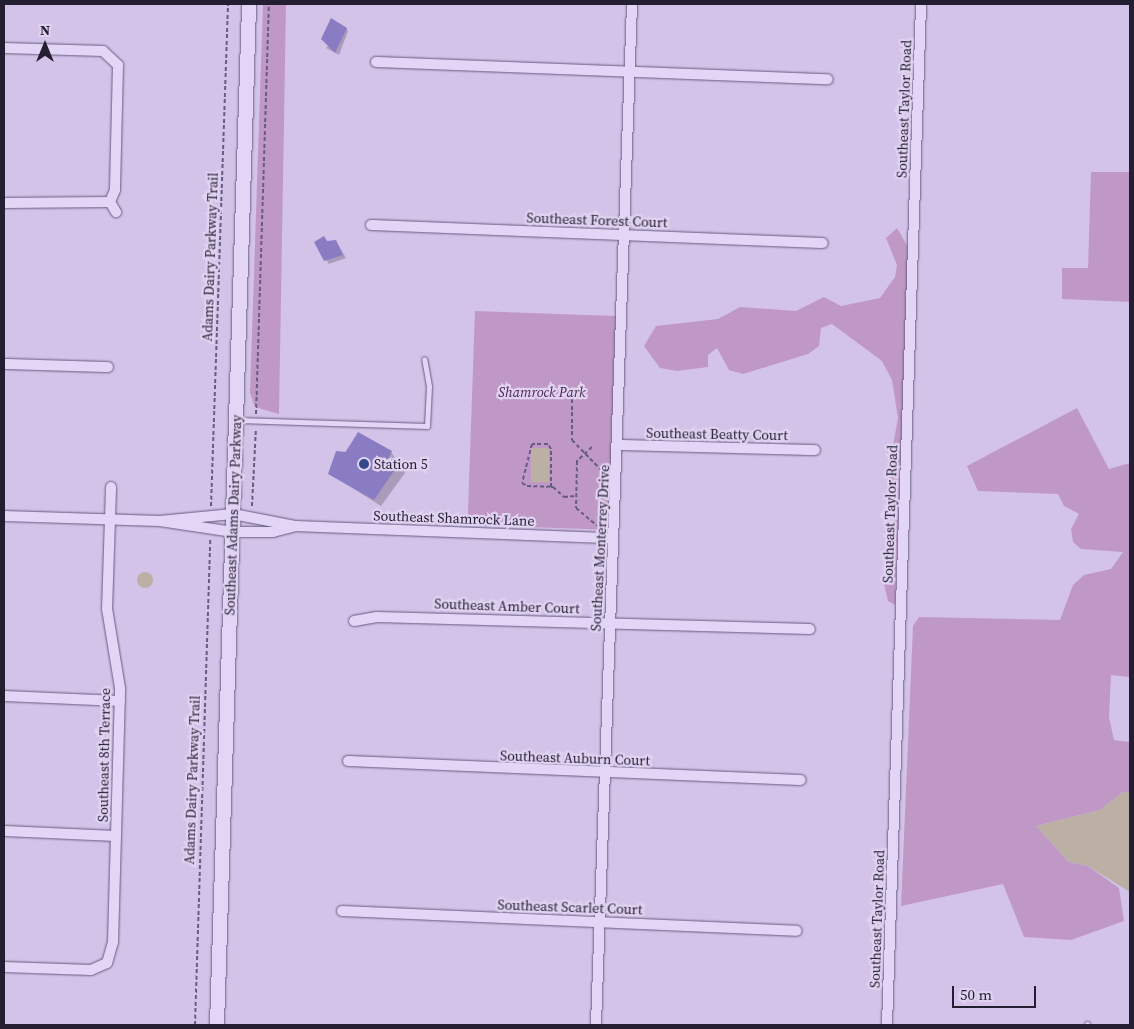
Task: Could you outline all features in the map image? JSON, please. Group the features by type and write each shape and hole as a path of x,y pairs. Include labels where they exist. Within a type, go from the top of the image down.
{"main road":[{"name":"Southeast Adams Dairy Parkway","path":"217,1025 249,4"}],"street":[{"name":"Southeast Monterrey Drive","path":"596,1025 612,538 618,445 623,235 632,4"},
{"name":"Southeast Taylor Road","path":"887,1025 921,4"},
{"path":"4,48 103,51 117,54 115,190 110,202"},
{"path":"376,62 828,79"},
{"path":"4,203 110,202"},
{"path":"110,202 116,212"},
{"name":"Southeast Forest Court","path":"371,225 823,243"},
{"path":"4,364 108,367"},
{"name":"Southeast Beatty Court","path":"618,445 815,450"},
{"name":"Southeast 8th Terrace","path":"4,967 91,970 107,963 113,942 120,701 107,609 111,487"},
{"name":"Southeast Shamrock Lane","path":"160,521 233,514 294,526 612,538"},
{"name":"Southeast Shamrock Lane","path":"4,516 160,521 232,532 273,532 294,526"},
{"name":"Southeast Amber Court","path":"354,622 377,617 810,629"},
{"path":"4,696 120,701"},
{"name":"Southeast Auburn Court","path":"348,761 802,780"},
{"path":"4,831 116,836"},
{"name":"Southeast Scarlet Court","path":"342,911 797,931"}],"lane":[{"path":"236,420 427,426 429,386 424,359"}],"path":[{"name":"Adams Dairy Parkway Trail","path":"211,511 228,4"},
{"path":"252,508 269,4"},
{"path":"585,387 572,399 572,440 585,454 604,473 601,525 576,508 577,461 585,454 592,447"},
{"path":"551,487 551,449 548,444 532,444 522,483 551,487 564,497 576,496"},
{"name":"Adams Dairy Parkway Trail","path":"195,1025 210,535"}],"green space":[{"path":"263,4 286,4 279,414 255,407 250,393"},
{"path":"1091,172 1130,172 1130,302 1062,299 1062,268 1088,268"},
{"path":"897,228 908,247 908,275 895,605 888,601 884,584 894,513 888,473 898,418 892,380 882,361 832,324 821,328 819,346 808,354 743,374 729,370 717,348 708,355 708,367 677,371 660,368 644,346 656,326 718,319 740,307 796,311 824,297 841,306 880,298 895,277 897,265 886,238"},
{"name":"Shamrock Park","path":"475,311 616,316 608,530 468,525"},
{"path":"1077,408 1109,469 1130,463 1130,677 1111,675 1109,717 1114,740 1130,742 1130,792 1123,792 1100,810 1036,826 1069,862 1088,866 1119,888 1124,921 1071,940 1024,937 1003,884 901,906 913,626 919,617 1060,620 1073,585 1084,575 1111,569 1123,552 1081,549 1073,542 1071,529 1079,514 1064,506 1058,494 978,491 967,466"}],"shaded area":[{"path":"531,448 549,448 549,482 531,482"},
{"path":"142,572 148,572 153,577 151,586 142,588 137,583 137,577"},
{"path":"1123,792 1130,792 1130,892 1088,866 1069,862 1036,826 1100,810"}],"building":[{"path":"331,18 347,28 335,53 321,39"},
{"path":"324,236 327,241 336,240 343,255 324,261 314,242"},
{"name":"Station 5","path":"358,432 392,451 388,459 398,465 374,500 328,474 336,451 346,452"}],"place":[{"name":"Station 5","path":"364,464"}]}
